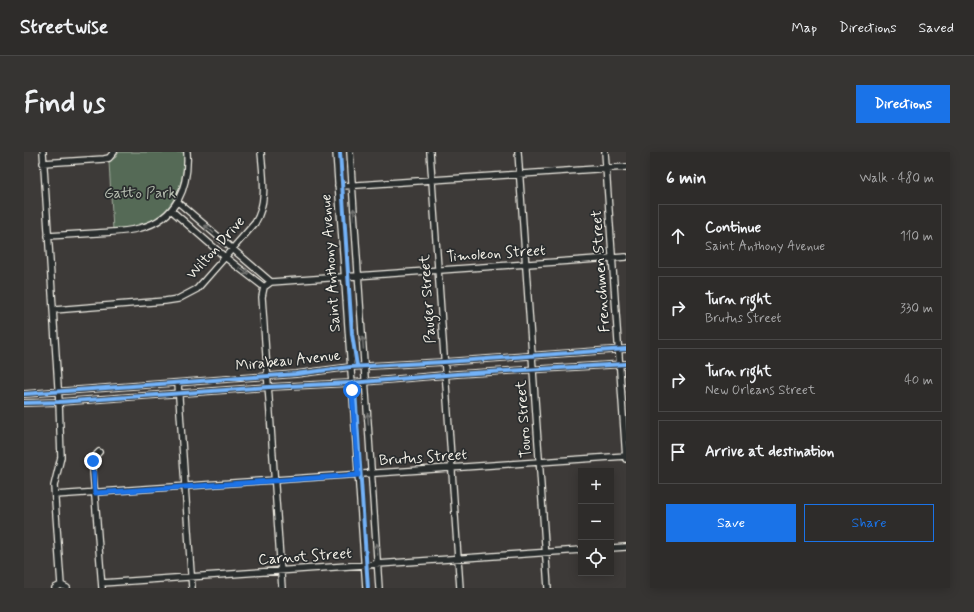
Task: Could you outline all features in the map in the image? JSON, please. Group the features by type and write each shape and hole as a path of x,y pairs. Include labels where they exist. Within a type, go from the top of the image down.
{"street":[{"path":"43,152 59,390 61,457 54,486 61,585"},
{"path":"43,163 104,159 109,158 114,152"},
{"path":"48,236 124,231 141,228 160,219 172,210 178,202 187,175 187,152"},
{"name":"Wilton Drive","path":"54,310 165,301 178,299 197,289 256,223 260,215 263,206 261,152"},
{"name":"Saint Anthony Avenue","path":"336,152 366,588"},
{"name":"Saint Anthony Avenue","path":"350,152 380,588"},
{"name":"Pauger Street","path":"430,152 460,588"},
{"name":"Touro Street","path":"518,152 548,588"},
{"name":"Frenchmen Street","path":"605,152 626,459"},
{"path":"338,186 626,167"},
{"path":"178,202 271,282 264,287 262,297 282,588"},
{"path":"172,210 225,257 264,287"},
{"name":"Timoleon Street","path":"271,282 626,257"},
{"name":"Mirabeau Avenue","path":"24,394 59,390 268,376 350,367 626,349"},
{"name":"Mirabeau Avenue","path":"24,403 59,402 269,387 366,382 532,369 626,364"},
{"path":"178,382 192,588"},
{"path":"99,452 93,461 102,585"},
{"name":"Brutus Street","path":"55,495 626,456"},
{"path":"614,548 626,547"},
{"name":"Carnot Street","path":"102,585 281,570 578,550"},
{"path":"55,588 61,585"},
{"path":"61,585 67,588"}],"green space":[{"name":"Gatto Park","path":"119,152 184,152 184,165 179,189 167,209 148,223 132,228 113,230 109,162 116,157"}],"cycle path":[{"path":"340,152 352,334 357,366"},
{"path":"24,394 296,374 350,367 626,349"},
{"path":"24,403 59,402 269,387 351,383 457,374 626,364"},
{"path":"355,389 368,588"}],"route":[{"path":"93,461 95,493 358,475 352,390"}]}
